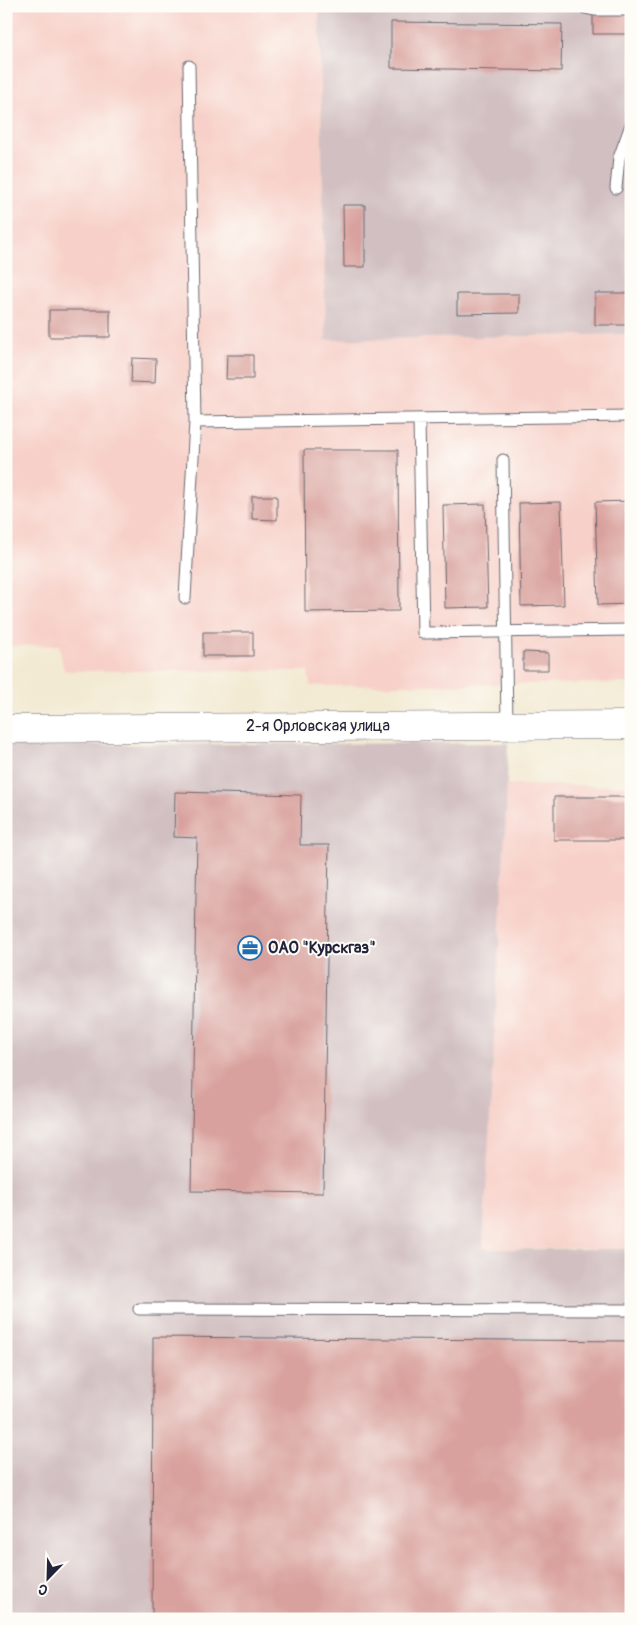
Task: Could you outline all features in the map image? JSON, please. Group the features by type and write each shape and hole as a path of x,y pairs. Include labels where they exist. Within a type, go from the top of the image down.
{"street":[{"name":"2-я Орловская улица","path":"6,728 507,724 631,725"}],"lane":[{"path":"576,6 594,10 631,10"},
{"path":"185,598 195,422 189,66"},
{"path":"616,188 619,158 631,125"},
{"path":"195,422 631,416"},
{"path":"419,419 423,633 631,630"},
{"path":"503,460 507,724"},
{"path":"140,1309 631,1310"}],"shaded area":[{"path":"6,6 319,6 326,340 631,334 631,683 310,686 308,671 64,671 59,645 6,646 6,327 12,326 6,234"},
{"path":"319,6 631,6 631,334 326,340"},
{"path":"6,234 12,327 6,327"},
{"path":"508,743 483,1249 631,1249 631,1619 6,1619 6,745"},
{"path":"507,785 631,786 631,1249 482,1249"}],"building":[{"path":"593,12 631,12 631,34 593,34"},
{"path":"391,22 562,24 561,71 391,68"},
{"path":"343,205 365,205 365,267 344,267"},
{"path":"595,293 631,293 631,325 595,325"},
{"path":"457,294 519,294 519,313 457,314"},
{"path":"49,310 110,310 110,337 49,337"},
{"path":"227,355 253,355 253,379 226,379"},
{"path":"132,358 156,359 155,383 131,382"},
{"path":"304,450 398,450 399,611 305,612"},
{"path":"252,496 277,496 277,520 252,519"},
{"path":"631,501 631,604 598,605 595,502"},
{"path":"561,502 564,605 521,606 519,503"},
{"path":"485,504 488,607 445,608 443,505"},
{"path":"203,632 253,632 253,656 203,656"},
{"path":"523,652 548,653 548,670 523,670"},
{"path":"175,792 301,795 300,845 329,845 323,1193 191,1191 197,838 174,837"},
{"path":"554,797 631,797 631,840 554,840"},
{"path":"153,1337 631,1341 631,1619 152,1619"}],"place":[{"name":"ОАО \"Курскгаз\"","path":"250,948"}]}
